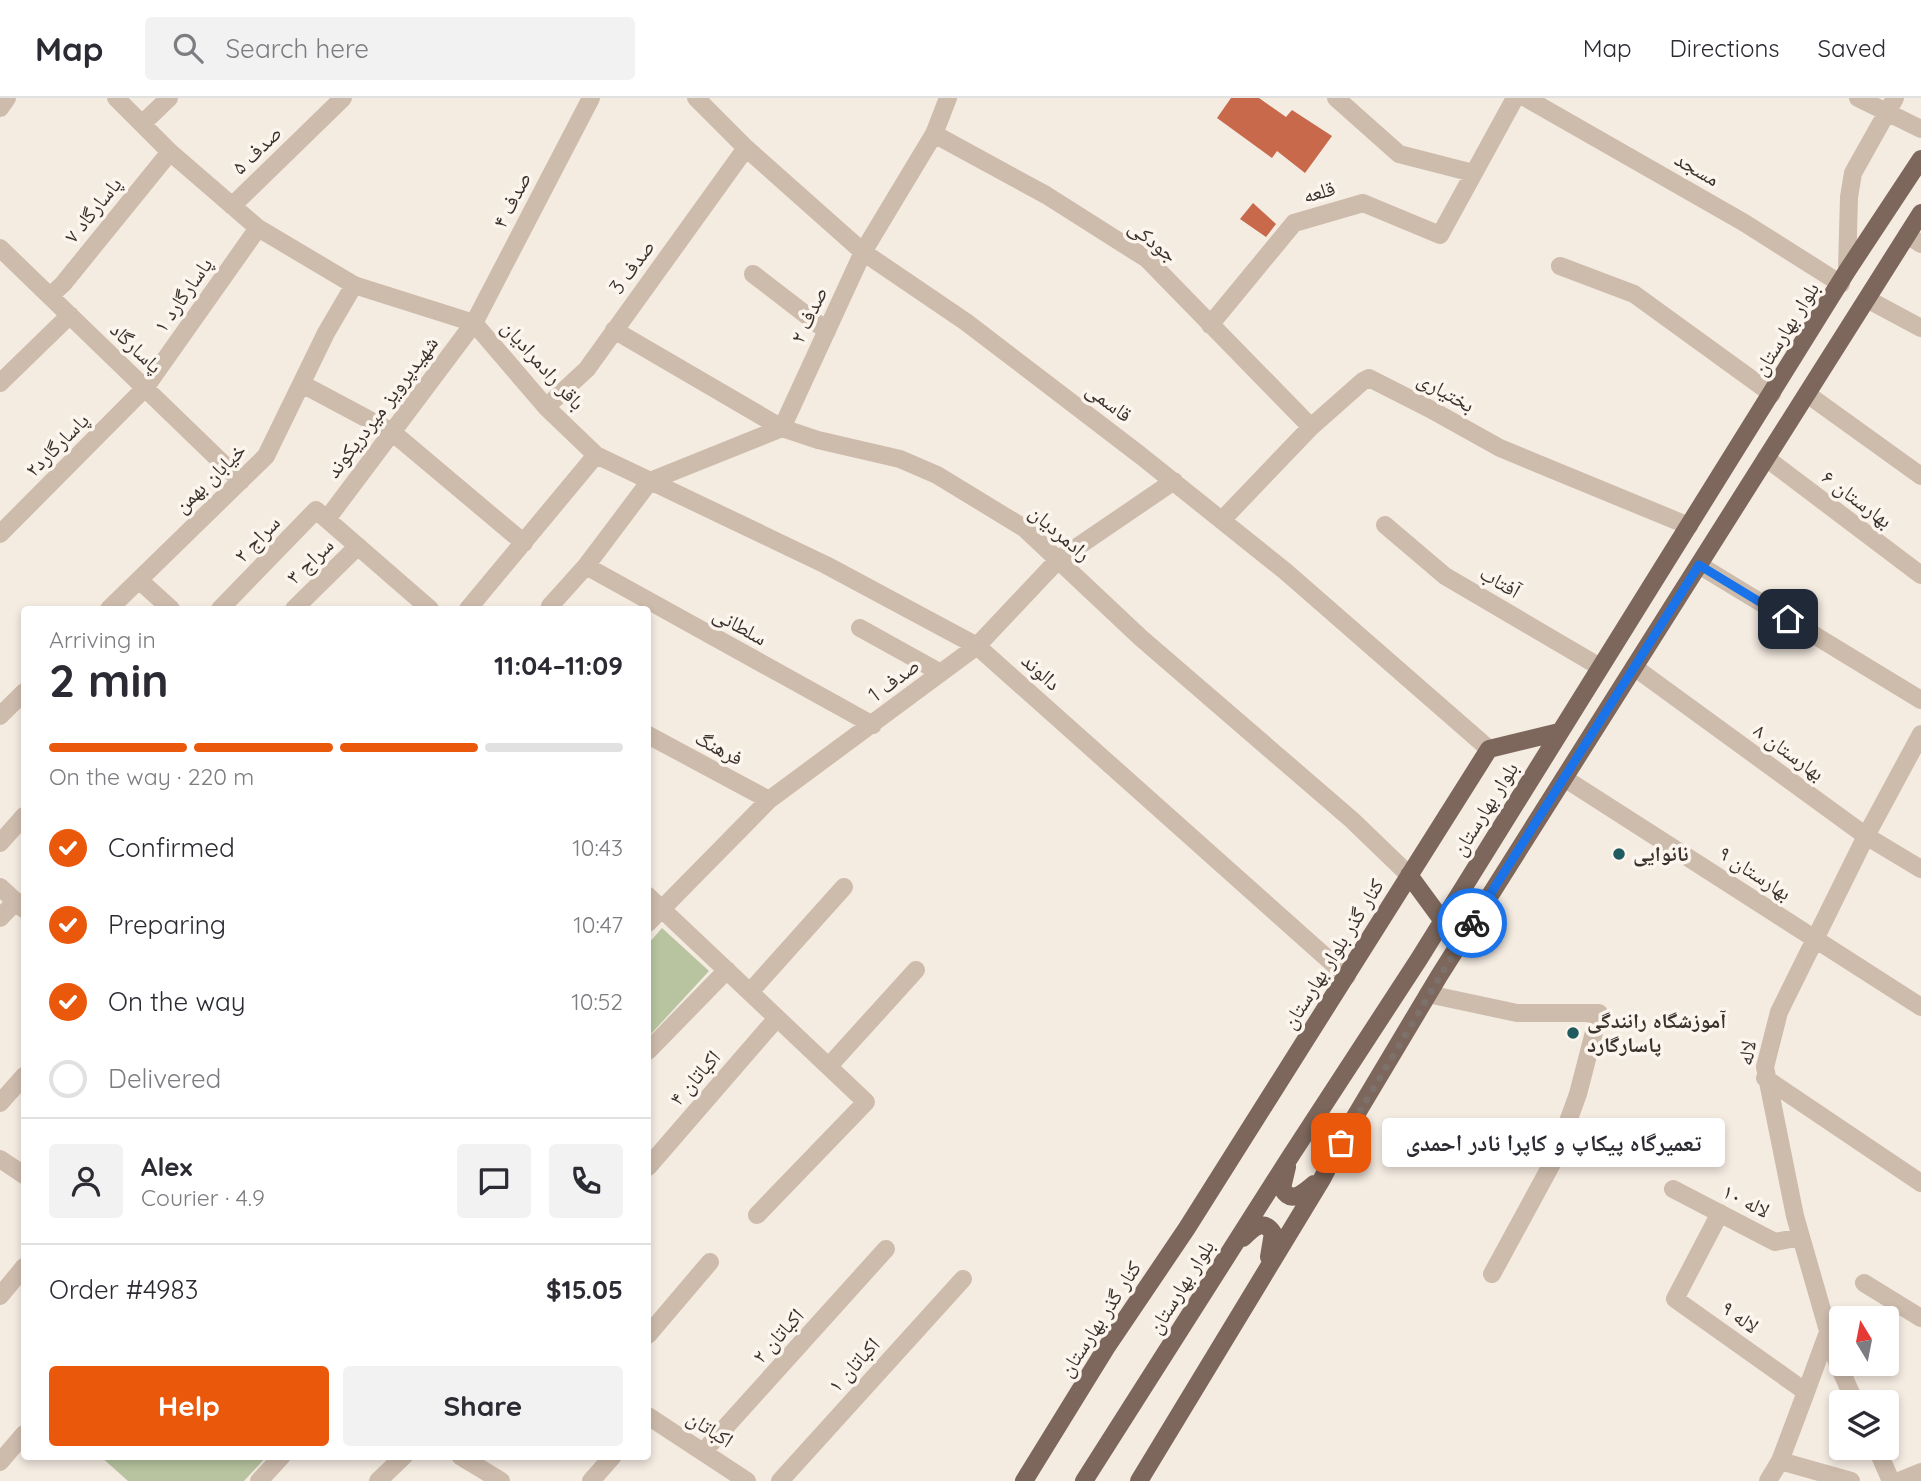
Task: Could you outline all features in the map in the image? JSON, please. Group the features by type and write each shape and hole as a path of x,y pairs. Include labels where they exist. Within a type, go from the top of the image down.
{"main road":[{"name":"بلوار بهارستان","path":"1084,1481 1442,920 1844,277 1921,159"},
{"path":"1139,1481 1322,1178 1350,1125 1428,995 1867,299 1914,240 1921,213"},
{"path":"1489,749 1559,732"},
{"name":"کنار گذر بلوار بهارستان","path":"1215,1182 1489,749"},
{"path":"1409,875 1442,920"},
{"path":"1290,1157 1282,1188 1285,1195 1292,1198 1299,1196 1322,1178"},
{"name":"کنار گذر بهارستان","path":"1024,1481 1106,1348 1215,1182"},
{"path":"1234,1247 1254,1227 1262,1224 1268,1227 1273,1233 1268,1264"}],"street":[{"path":"0,108 7,98"},
{"name":"باقر رادمرادیان","path":"116,98 170,152 258,228 354,285 474,323 546,407 596,455 650,481"},
{"path":"142,124 169,98"},
{"name":"صدف ۵","path":"232,206 343,98"},
{"name":"صدف ۴","path":"474,323 591,98"},
{"name":"قاسمی","path":"696,98 746,148 863,252 966,322 1174,481 1285,571 1489,749"},
{"name":"صدف ۲","path":"782,428 863,252 934,134 948,98"},
{"path":"1335,98 1399,154 1473,173 1515,98"},
{"name":"مسجد","path":"1526,98 1844,277"},
{"path":"1858,98 1890,105 1921,129"},
{"path":"1844,277 1853,173 1890,105"},
{"name":"جودکی","path":"934,134 1046,195 1147,259 1311,427"},
{"name":"صدف 3","path":"546,407 587,369 746,148"},
{"name":"پاسارگاد ۷","path":"50,296 63,284 170,152"},
{"name":"قلعه","path":"1210,325 1294,223 1363,203 1440,234 1473,173"},
{"name":"پاسارگارد ۱","path":"145,388 258,228"},
{"name":"پاسارگاد","path":"0,248 241,481"},
{"path":"1560,266 1634,294 1772,394"},
{"path":"753,274 827,331"},
{"name":"خیابان بهمن","path":"112,606 266,456 326,333 354,285"},
{"path":"1867,299 1921,328"},
{"path":"0,383 70,315"},
{"name":"شهیدپرویز میردریکوند","path":"327,519 474,323"},
{"name":"رادمردیان","path":"614,330 782,428 818,440 900,459 937,475 1024,528 1141,638 1352,820 1409,875"},
{"name":"بختیاری","path":"1222,520 1311,427 1363,380 1369,378 1500,448 1689,526"},
{"path":"302,384 392,432 523,542"},
{"name":"پاسارگارد۲","path":"0,534 145,388"},
{"path":"1807,394 1921,476"},
{"path":"550,606 586,566 650,481 782,428"},
{"path":"470,606 596,455"},
{"name":"بهارستان ۶","path":"1766,458 1921,575"},
{"name":"دالوند","path":"650,481 826,565 977,646 1347,976"},
{"name":"صدف 1","path":"651,920 769,800 977,646 1058,560 1174,481"},
{"name":"سراج ۲","path":"223,606 316,510 327,519"},
{"path":"327,519 427,606"},
{"name":"آفتاب","path":"1385,525 1445,576 1600,667"},
{"name":"سراج ۳","path":"297,606 358,546"},
{"path":"1699,565 1921,700"},
{"name":"سلطانی","path":"586,566 873,725"},
{"path":"139,580 168,606"},
{"path":"860,628 941,673"},
{"name":"بهارستان ۸","path":"1634,667 1866,836 1921,869"},
{"path":"0,716 21,695"},
{"name":"لاله","path":"1850,1390 1837,1362 1801,1237 1765,1078 1765,1067 1779,1012 1866,836 1921,734"},
{"name":"فرهنگ","path":"651,737 769,800"},
{"name":"بهارستان ۹","path":"1564,778 1921,1007"},
{"path":"0,843 21,819"},
{"path":"0,887 20,905 0,918"},
{"path":"750,992 844,887"},
{"path":"651,899 866,1102 757,1215"},
{"path":"651,1048 727,970"},
{"path":"829,1066 916,970"},
{"path":"1428,995 1517,1013 1599,1013 1578,1094 1554,1160 1492,1274"},
{"name":"اکباتان ۴","path":"651,1164 777,1018"},
{"path":"1765,1078 1921,1183"},
{"path":"0,1103 21,1079"},
{"path":"0,1159 21,1173"},
{"name":"لاله ۱۰","path":"1673,1189 1775,1242 1801,1237"},
{"name":"لاله ۹","path":"1720,1213 1675,1299 1806,1392"},
{"name":"اکباتان ۲","path":"704,1452 886,1249"},
{"path":"651,1331 710,1262"},
{"path":"0,1296 21,1271"},
{"name":"اکباتان ۱","path":"780,1481 962,1279"},
{"path":"1864,1283 1921,1318"},
{"path":"1768,1481 1782,1455 1828,1332"},
{"name":"اکباتان","path":"651,1419 747,1481"},
{"path":"2,1456 21,1437"},
{"path":"1782,1455 1850,1481"},
{"path":"259,1481 278,1460"},
{"path":"379,1481 400,1460"},
{"path":"467,1460 501,1481"},
{"path":"591,1481 609,1460"},
{"path":"1882,1460 1891,1481"},
{"path":"1899,1481 1921,1472"}],"green space":[{"path":"662,928 709,971 651,1034 651,941"},
{"path":"104,1460 263,1460 244,1481 128,1481"}],"building":[{"path":"1231,98 1259,98 1286,117 1292,110 1332,136 1305,173 1277,151 1272,158 1217,118"},
{"path":"1253,203 1276,224 1266,237 1240,219"}],"way so far":[{"path":"1341,1143 1472,923"}],"place":[{"name":"نانوایی","path":"1619,854"},
{"name":"آموزشگاه رانندگی پاسارگارد","path":"1573,1033"},
{"name":"تعمیرگاه پیکاپ و کاپرا نادر احمدی","path":"1341,1143"}],"route":[{"path":"1472,923 1699,565 1788,619"}]}
